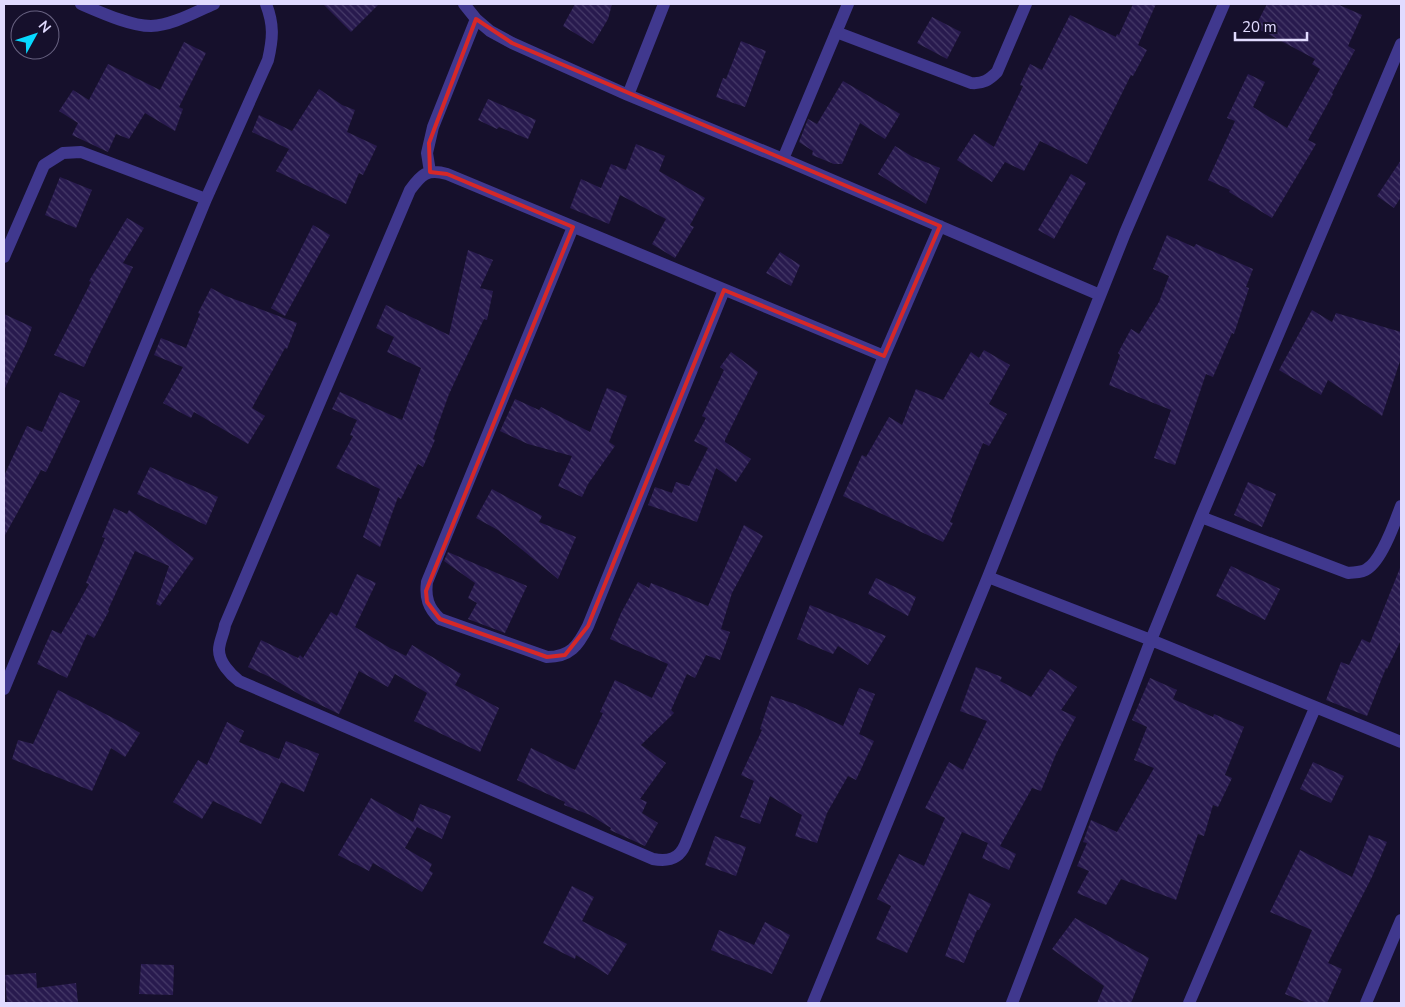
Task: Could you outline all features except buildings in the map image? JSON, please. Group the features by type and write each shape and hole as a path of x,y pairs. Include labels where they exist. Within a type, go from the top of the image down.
{"street":[{"path":"80,4 101,8 132,23 150,26 176,20 214,4"},
{"path":"4,689 206,199 268,60 272,46 272,25 266,4"},
{"path":"464,4 476,19 490,31 512,43 628,95 784,159 1100,295"},
{"path":"628,95 664,4"},
{"path":"784,159 848,4"},
{"path":"836,32 972,83 981,84 991,78 1001,65 1026,4"},
{"path":"813,1003 988,577 1125,233 1224,4"},
{"path":"430,172 428,153 433,127 476,19"},
{"path":"1012,1003 1151,640 1401,44"},
{"path":"4,257 44,165 63,153 81,152 206,199"},
{"path":"884,356 447,174 430,172 422,175 410,190 225,625 219,650 222,660 230,673 239,681 653,859 663,861 672,859 680,854 685,845 884,356 940,226"},
{"path":"573,227 428,582 426,591 427,602 440,619 547,657 565,655 576,646 588,626 724,290"},
{"path":"1201,517 1348,573 1367,569 1380,552 1401,506"},
{"path":"988,577 1151,640 1401,742"},
{"path":"1189,1003 1315,708"},
{"path":"1366,1003 1401,920"}],"highlighted area":[{"path":"476,19 512,43 940,226 884,356 724,290 588,626 565,655 547,657 440,619 427,602 426,591 573,227 447,174 430,172 429,143"}]}
